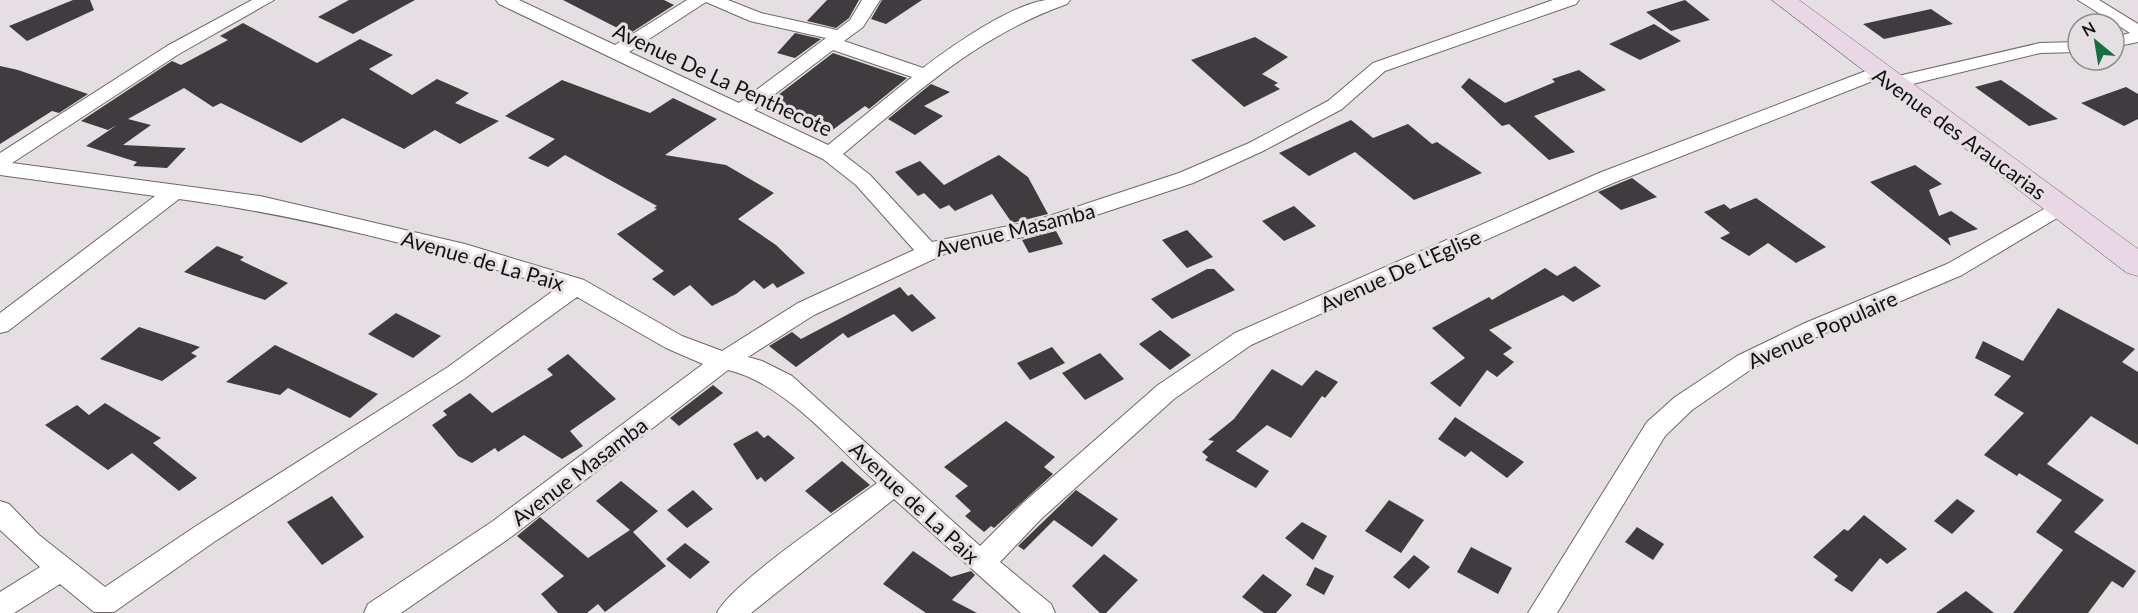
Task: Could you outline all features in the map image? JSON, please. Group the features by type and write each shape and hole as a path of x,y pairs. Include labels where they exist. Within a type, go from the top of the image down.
{"street":[{"path":"0,162 173,50 266,0"},
{"name":"Avenue De La Penthecote","path":"505,0 830,154 863,180 928,251"},
{"path":"615,53 699,0"},
{"path":"713,0 756,17 835,39 927,76"},
{"path":"741,111 857,23 871,0"},
{"path":"830,154 966,45 1020,13 1060,0"},
{"name":"Avenue Masamba","path":"378,613 502,529 724,360 806,309 928,251 962,240 1039,227 1186,178 1256,147 1335,105 1379,68 1400,58 1570,0"},
{"name":"Avenue des Araucarias","path":"1784,0 1884,78 2138,265"},
{"path":"2087,0 2138,31"},
{"name":"Avenue De L'Eglise","path":"981,563 1032,511 1118,433 1166,392 1243,339 1606,178 1884,78 2040,48 2066,47"},
{"name":"Avenue de La Paix","path":"0,168 260,203 465,252 576,286 674,342 724,360 754,367 784,383 981,563 1041,613"},
{"path":"0,325 174,192"},
{"name":"Avenue Populaire","path":"1542,613 1656,429 1680,404 1707,385 1796,336 1947,274 2017,236 2060,207"},
{"path":"0,512 30,543 110,608 205,534 456,373 576,286"},
{"path":"731,613 759,588 895,484"},
{"path":"0,607 61,569"}],"building":[{"path":"73,0 90,0 94,10 27,41 9,26"},
{"path":"349,0 415,0 353,34 318,17"},
{"path":"563,0 664,0 674,5 629,34"},
{"path":"827,0 859,0 849,18 836,28 807,21"},
{"path":"882,0 922,0 886,24 871,19"},
{"path":"1685,0 1710,20 1671,31 1646,12"},
{"path":"1931,9 1953,24 1884,39 1863,24"},
{"path":"243,23 317,63 360,39 393,55 369,69 412,95 437,79 469,93 455,103 499,121 460,144 435,130 404,149 343,118 301,143 221,103 213,107 184,88 128,119 151,125 123,145 186,148 167,168 133,166 137,162 86,146 117,125 108,130 81,121 172,61 181,65 228,40 220,36"},
{"path":"1654,24 1681,41 1640,60 1609,44"},
{"path":"795,33 821,39 795,58 777,53"},
{"path":"1255,37 1288,57 1262,74 1278,83 1274,85 1280,89 1244,107 1191,60"},
{"path":"833,53 907,78 869,109 865,106 827,134 806,124 810,121 769,102"},
{"path":"0,66 88,94 59,113 52,111 0,144"},
{"path":"1579,70 1606,90 1534,116 1575,152 1549,160 1509,124 1502,126 1461,87 1469,78 1505,103 1555,82 1552,79"},
{"path":"562,80 650,113 673,98 717,119 665,155 726,165 774,193 738,219 776,245 805,273 777,288 773,283 764,289 754,280 736,294 712,306 690,285 674,296 652,279 664,271 617,234 657,209 654,208 657,206 565,155 548,167 528,158 555,139 505,116"},
{"path":"2001,80 2058,119 2029,126 1975,87"},
{"path":"931,84 950,92 924,106 943,116 915,135 888,119"},
{"path":"2126,87 2138,94 2138,119 2124,126 2081,103"},
{"path":"1351,120 1373,138 1408,124 1432,144 1437,142 1482,173 1414,200 1355,152 1309,176 1279,153"},
{"path":"999,155 1028,177 1048,214 1012,223 992,194 955,211 949,205 940,209 924,193 918,196 895,172 920,161 944,185"},
{"path":"1915,165 1942,184 1929,190 1939,216 1951,211 1978,229 1948,238 1951,246 1870,182"},
{"path":"1632,178 1657,197 1621,210 1598,192"},
{"path":"1756,198 1826,247 1796,263 1768,243 1749,256 1720,238 1730,233 1704,212 1724,204 1730,209"},
{"path":"1294,206 1316,226 1284,241 1262,221"},
{"path":"1187,230 1213,257 1187,268 1162,240"},
{"path":"1056,231 1063,244 1029,253 1022,240"},
{"path":"217,246 244,257 240,260 288,283 265,300 184,272"},
{"path":"1575,266 1601,286 1573,302 1563,295 1489,330 1512,348 1503,354 1514,362 1497,377 1487,370 1460,407 1430,383 1465,358 1432,328 1489,297 1492,300 1545,268 1557,276"},
{"path":"1207,269 1214,269 1235,290 1172,319 1151,299"},
{"path":"900,287 908,296 912,294 936,318 912,332 894,314 848,338 843,333 796,367 769,346 792,332 801,339"},
{"path":"2058,308 2135,349 2122,362 2138,372 2138,445 2091,416 2047,464 2104,500 2074,532 2136,571 2123,588 2112,581 2088,613 2013,613 2063,550 2036,532 2062,500 2019,473 2017,476 1984,455 2024,413 1994,395 2011,376 1975,358 1983,341 2023,361"},
{"path":"396,313 441,336 413,358 368,334"},
{"path":"139,327 200,347 191,353 197,356 162,381 100,359"},
{"path":"1160,330 1191,355 1170,370 1139,344"},
{"path":"275,345 378,394 350,418 288,388 280,395 226,382"},
{"path":"1052,347 1065,363 1030,380 1017,363"},
{"path":"1100,353 1124,379 1085,400 1062,373"},
{"path":"568,354 616,399 570,431 583,446 562,459 524,435 498,452 495,448 472,463 458,456 432,425 447,415 443,411 470,393 492,413 553,375 547,369"},
{"path":"1272,369 1302,386 1316,370 1338,382 1325,398 1322,396 1291,438 1267,425 1236,451 1269,471 1256,488 1205,460 1208,457 1202,452 1214,441 1208,440 1234,419"},
{"path":"713,385 723,393 679,426 670,418"},
{"path":"105,403 161,438 153,443 197,478 179,491 132,453 108,470 45,425 77,405 89,415"},
{"path":"1455,417 1524,462 1507,478 1471,451 1465,457 1438,439"},
{"path":"1006,421 1055,457 1044,467 1053,474 994,528 991,526 984,532 965,516 971,511 955,496 968,486 944,467"},
{"path":"757,431 764,438 768,435 795,458 765,482 761,477 757,480 733,444"},
{"path":"842,461 870,485 831,513 805,491"},
{"path":"621,481 658,511 633,532 666,566 605,612 598,604 587,613 558,613 541,594 564,576 517,536 540,517 588,558 630,530 596,501"},
{"path":"693,490 713,509 687,528 667,510"},
{"path":"1076,490 1118,519 1092,547 1054,520 1024,550 1018,546"},
{"path":"332,496 364,537 322,565 287,522"},
{"path":"1957,499 1975,511 1952,534 1934,521"},
{"path":"1389,500 1424,520 1401,553 1365,531"},
{"path":"1864,515 1907,549 1887,564 1880,558 1852,592 1834,580 1838,576 1813,557 1844,529 1848,531"},
{"path":"1302,522 1327,536 1313,560 1285,538"},
{"path":"1637,527 1664,544 1653,560 1625,542"},
{"path":"685,543 710,562 690,579 666,559"},
{"path":"1471,547 1512,568 1498,594 1457,572"},
{"path":"913,551 951,577 971,571 975,575 952,600 977,613 926,613 883,584"},
{"path":"1104,554 1138,580 1106,613 1100,613 1072,586"},
{"path":"1414,555 1430,567 1409,589 1393,577"},
{"path":"1315,567 1334,576 1324,595 1306,585"},
{"path":"1263,574 1292,595 1276,613 1264,613 1242,597"},
{"path":"1966,591 1994,613 1936,613"}]}
